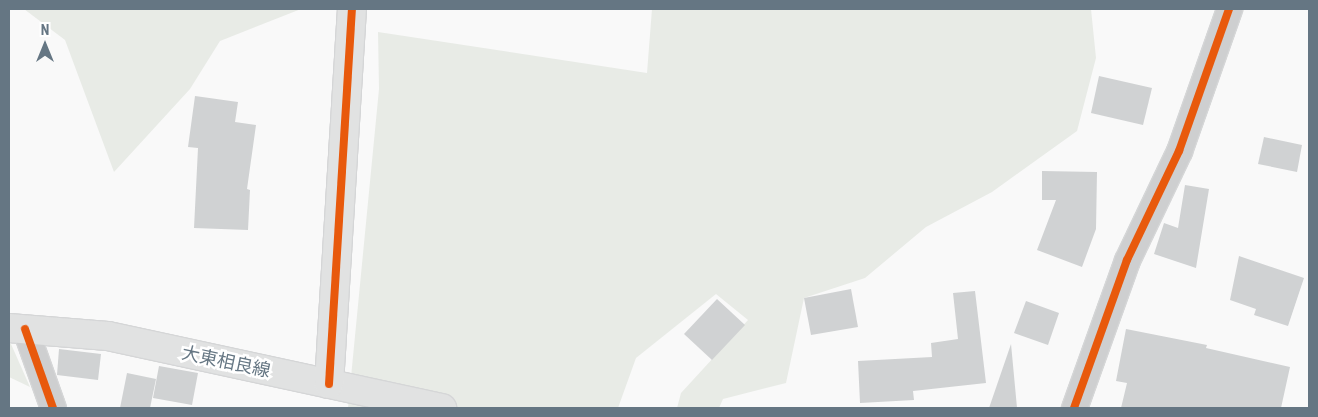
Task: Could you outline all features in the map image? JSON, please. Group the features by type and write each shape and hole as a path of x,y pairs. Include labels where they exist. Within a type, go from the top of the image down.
{"main road":[{"path":"328,384 352,9"},
{"name":"大東相良線","path":"17,328 108,336 442,408"}],"street":[{"path":"1074,408 1127,260 1180,150 1229,9"},
{"path":"17,328 53,408"}],"shaded area":[{"path":"24,9 301,9 220,41 190,89 114,172 65,40"},
{"path":"652,9 1091,9 1096,58 1077,131 992,192 926,227 865,278 804,298 786,383 723,399 719,408 677,408 681,393 748,320 716,294 636,358 618,408 348,408 379,89 378,32 647,73"},
{"path":"9,344 11,344 30,387 9,377"}],"building":[{"path":"1099,76 1152,88 1143,125 1091,113"},
{"path":"195,96 238,102 235,122 256,125 247,189 250,190 248,230 194,228 198,148 188,147"},
{"path":"1264,137 1302,145 1297,172 1258,164"},
{"path":"1042,171 1097,172 1096,229 1082,267 1037,250 1056,200 1042,200"},
{"path":"1185,185 1209,189 1196,268 1154,254 1164,223 1178,228"},
{"path":"1239,256 1304,278 1288,326 1254,315 1256,309 1230,300"},
{"path":"851,289 858,327 811,335 804,298"},
{"path":"975,291 986,383 913,391 914,400 860,403 858,361 932,357 931,343 958,339 953,293"},
{"path":"717,299 745,325 712,360 684,334"},
{"path":"1026,301 1059,313 1048,345 1014,333"},
{"path":"1126,329 1207,345 1206,348 1290,367 1281,408 1121,408 1127,383 1116,381"},
{"path":"1011,344 1017,408 989,408"},
{"path":"59,349 101,354 98,380 57,375"},
{"path":"159,366 198,373 192,405 153,398"},
{"path":"127,373 156,379 150,408 120,408"}],"cycle path":[{"path":"329,384 352,9"},
{"path":"1074,408 1127,260 1179,151 1229,9"},
{"path":"25,329 53,408"}]}
